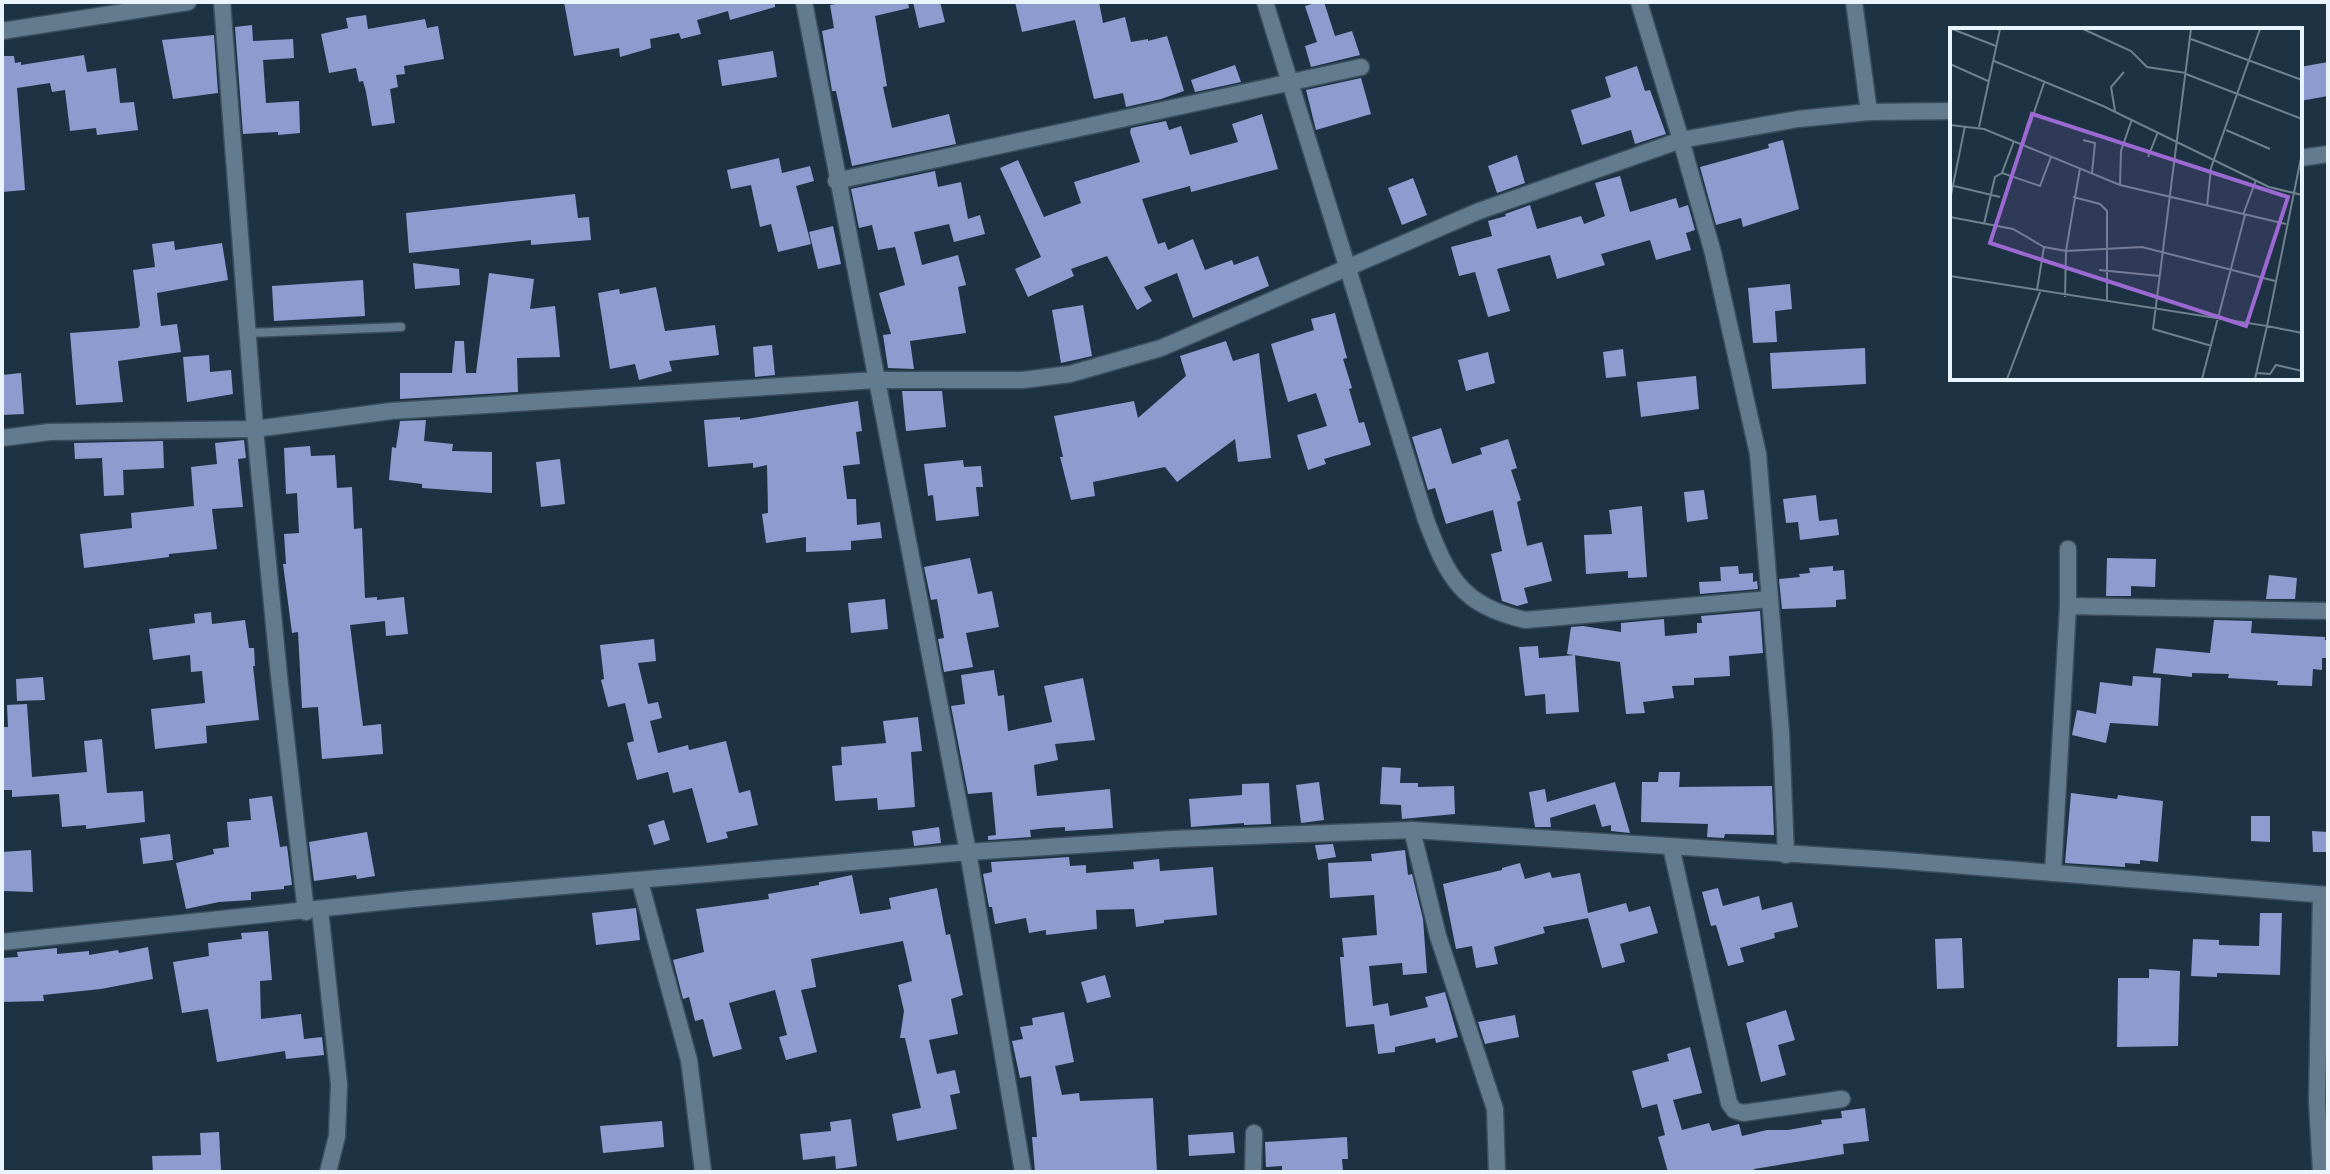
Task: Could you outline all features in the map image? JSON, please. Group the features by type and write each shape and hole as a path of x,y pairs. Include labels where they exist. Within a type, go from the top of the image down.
{"street":[{"path":"2,31 188,2"},
{"path":"222,2 255,429 279,676 339,1084 337,1136 328,1172"},
{"path":"804,2 836,181 968,852 1023,1172"},
{"path":"1265,2 1426,520 1453,579 1468,595 1494,613 1525,620 1770,599"},
{"path":"1639,2 1713,253 1758,454 1781,733 1786,855"},
{"path":"1854,2 1869,112"},
{"path":"836,181 1361,67"},
{"path":"2,438 49,432 255,429 391,411 876,380 1023,380 1094,369 1167,345 1479,211 1681,140 1798,119 1869,112 1950,111"},
{"path":"2302,158 2328,154"},
{"path":"2053,873 2068,606 2068,549"},
{"path":"2068,606 2328,611"},
{"path":"1412,830 1438,936 1495,1109 1497,1172"},
{"path":"2,942 411,899 968,852 1172,839 1412,830 1921,862 2325,895 2317,1101 2321,1172"},
{"path":"1671,847 1729,1103 1734,1110 1743,1113 1842,1099"},
{"path":"640,882 689,1060 703,1172"},
{"path":"1253,1172 1254,1133"}],"lane":[{"path":"248,333 401,327"}],"building":[{"path":"564,2 775,2 775,7 730,20 728,11 697,20 701,34 681,39 679,33 650,39 651,48 620,57 619,48 574,56"},
{"path":"908,2 909,8 875,16 887,86 883,87 892,128 949,114 956,144 852,166 836,91 832,91 822,31 834,28 830,5"},
{"path":"913,2 940,2 945,22 919,28"},
{"path":"1015,2 1099,2 1103,23 1125,17 1131,42 1167,36 1184,91 1126,107 1123,93 1094,99 1075,20 1022,32"},
{"path":"1324,2 1335,36 1352,31 1360,55 1311,67 1305,46 1317,42 1305,6"},
{"path":"366,15 368,29 425,19 427,28 438,26 444,59 404,66 405,74 396,75 398,87 390,89 395,123 372,126 363,81 359,82 356,68 329,73 321,34 348,28 346,18"},
{"path":"252,25 253,41 293,39 294,58 263,60 266,103 299,101 300,133 243,134 235,27"},
{"path":"214,35 218,93 173,99 162,40"},
{"path":"773,51 777,77 722,86 718,60"},
{"path":"84,55 87,72 116,68 120,103 134,102 138,130 97,135 96,128 70,131 65,90 52,92 50,83 17,88 25,190 2,192 2,56 14,56 15,63 21,62 21,65"},
{"path":"2328,62 2328,96 2302,101 2302,67"},
{"path":"1235,65 1241,82 1195,92 1191,80"},
{"path":"1637,66 1645,91 1650,90 1666,134 1635,144 1631,130 1582,145 1571,110 1611,97 1605,77"},
{"path":"1361,78 1371,114 1316,130 1306,90"},
{"path":"1262,114 1278,169 1191,192 1190,186 1142,199 1158,244 1165,242 1168,250 1193,239 1205,270 1232,260 1234,265 1258,256 1269,286 1193,318 1177,273 1144,287 1152,301 1137,310 1107,256 1071,269 1074,276 1028,297 1015,269 1041,257 1000,168 1018,160 1044,217 1081,203 1074,182 1140,162 1131,128 1166,121 1169,130 1181,126 1190,155 1238,142 1232,124"},
{"path":"1783,140 1799,209 1743,227 1741,218 1716,225 1700,167 1769,148 1768,144"},
{"path":"1517,155 1525,183 1497,193 1488,166"},
{"path":"779,158 782,173 810,166 814,181 796,186 811,244 778,252 771,224 760,227 751,185 731,189 727,170"},
{"path":"935,171 938,187 961,182 968,219 980,215 985,234 954,242 949,224 914,232 922,265 958,255 966,285 958,287 966,333 910,341 914,369 888,368 883,335 891,334 879,293 905,285 895,247 878,250 872,225 859,228 851,189"},
{"path":"1620,176 1630,212 1676,198 1679,208 1688,205 1695,230 1686,233 1691,250 1656,260 1650,240 1601,254 1605,265 1557,279 1550,255 1497,269 1510,311 1488,317 1475,272 1459,276 1451,247 1492,236 1488,221 1530,205 1537,229 1581,216 1584,224 1605,216 1595,183"},
{"path":"1413,178 1427,215 1402,225 1388,188"},
{"path":"575,194 578,218 589,217 591,240 531,245 531,240 409,253 406,213"},
{"path":"833,226 841,264 818,269 809,232"},
{"path":"174,241 175,250 222,243 228,280 157,293 161,326 177,324 181,352 118,361 123,402 76,405 70,333 138,328 133,270 155,267 152,244"},
{"path":"413,263 459,269 460,285 415,289"},
{"path":"489,273 534,279 530,309 555,306 560,357 517,358 518,392 400,399 400,373 452,373 455,341 464,341 466,373 476,373"},
{"path":"363,280 365,316 274,321 272,286"},
{"path":"1790,284 1792,309 1775,311 1777,342 1753,343 1748,288"},
{"path":"656,287 665,331 715,325 719,355 669,361 672,371 639,380 635,364 610,369 598,293 619,289 620,294"},
{"path":"1083,305 1092,356 1061,363 1052,310"},
{"path":"1335,313 1347,358 1343,359 1352,388 1349,389 1359,423 1364,422 1371,445 1324,459 1326,464 1308,470 1297,435 1327,426 1316,393 1288,402 1271,344 1314,330 1311,319"},
{"path":"1226,341 1233,361 1259,353 1271,458 1238,462 1235,439 1177,482 1165,467 1093,482 1095,496 1071,500 1054,416 1134,401 1138,418 1186,376 1180,356"},
{"path":"772,345 775,375 755,377 753,347"},
{"path":"1865,348 1866,384 1772,389 1770,353"},
{"path":"1623,349 1626,376 1606,378 1603,352"},
{"path":"1488,352 1495,383 1466,391 1458,360"},
{"path":"209,355 210,372 231,370 233,394 187,402 183,357"},
{"path":"21,373 24,414 2,415 2,375"},
{"path":"1696,376 1699,409 1641,417 1637,382"},
{"path":"902,391 942,391 946,427 906,431"},
{"path":"858,401 862,431 856,432 860,464 843,466 847,499 856,499 857,525 880,522 882,538 851,541 851,550 806,552 806,537 766,543 762,514 768,513 767,465 753,468 753,463 708,467 704,420 740,417 740,420"},
{"path":"426,420 424,441 453,444 452,451 492,452 492,493 422,488 422,484 389,480 392,447 396,448 400,421"},
{"path":"1441,428 1452,464 1482,454 1480,448 1508,439 1517,468 1511,470 1521,500 1517,502 1527,546 1542,542 1552,581 1524,588 1528,603 1517,606 1502,601 1491,554 1502,551 1493,510 1446,524 1435,488 1428,490 1412,437"},
{"path":"244,440 246,458 238,459 243,507 212,509 217,549 84,568 80,534 132,528 131,513 194,506 191,467 217,464 215,443"},
{"path":"163,441 164,468 123,470 124,495 104,496 102,458 75,459 74,443"},
{"path":"310,446 311,456 335,455 337,488 352,487 354,529 362,528 365,598 404,597 408,634 386,636 385,621 350,625 363,726 381,724 383,754 322,759 318,707 302,708 298,632 292,633 283,564 286,564 284,534 299,533 297,493 286,494 284,448"},
{"path":"560,459 565,504 541,507 536,462"},
{"path":"963,460 964,467 981,466 983,487 976,487 979,516 936,521 933,495 928,496 924,464"},
{"path":"1704,490 1708,519 1687,522 1684,492"},
{"path":"1816,495 1819,521 1837,519 1839,535 1800,540 1798,522 1786,523 1783,499"},
{"path":"1642,506 1647,577 1628,578 1628,571 1586,574 1584,535 1612,534 1609,510"},
{"path":"970,558 978,594 992,591 999,627 966,633 973,667 944,672 938,639 944,638 937,599 931,600 924,567"},
{"path":"2107,558 2156,559 2155,587 2131,586 2131,596 2106,596"},
{"path":"1738,566 1739,574 1753,573 1753,582 1757,581 1758,589 1700,594 1699,582 1721,581 1720,567"},
{"path":"1833,566 1833,571 1844,570 1846,599 1836,600 1836,607 1782,609 1779,579 1800,577 1799,574 1810,573 1809,568"},
{"path":"2269,575 2297,578 2295,599 2266,599"},
{"path":"885,599 888,629 851,633 848,603"},
{"path":"1760,611 1763,653 1729,656 1730,676 1694,678 1694,685 1672,686 1674,698 1643,702 1645,713 1626,714 1620,662 1567,654 1571,627 1621,632 1621,623 1664,619 1665,636 1697,633 1697,623 1702,623 1701,616"},
{"path":"211,612 212,624 245,620 249,648 254,648 259,720 206,726 207,743 155,749 151,709 205,703 202,671 191,672 190,655 153,660 149,629 195,623 194,614"},
{"path":"2214,620 2252,621 2251,633 2325,637 2328,640 2328,658 2322,658 2322,670 2313,669 2312,686 2228,678 2229,674 2192,673 2192,677 2153,673 2156,648 2210,653"},
{"path":"654,639 656,661 638,663 648,704 658,702 662,718 650,721 658,753 688,745 689,750 726,741 739,793 750,790 758,825 726,832 728,838 707,843 692,788 673,793 668,772 637,780 627,743 634,741 625,703 608,707 601,680 604,679 600,645"},
{"path":"1538,646 1539,658 1575,655 1579,712 1546,714 1545,694 1525,696 1519,647"},
{"path":"994,670 998,696 1004,695 1008,731 1052,722 1044,686 1083,678 1095,740 1055,744 1058,760 1034,765 1037,796 1110,789 1113,828 1065,831 1065,827 1048,828 1030,830 1031,837 988,840 988,836 996,835 992,792 968,794 951,706 965,704 961,675"},
{"path":"2133,676 2161,678 2158,726 2110,723 2106,743 2072,735 2077,710 2096,714 2100,682 2132,686"},
{"path":"43,677 45,700 17,701 16,679"},
{"path":"27,704 32,777 87,772 84,741 102,739 107,793 143,791 145,822 86,829 86,825 62,827 59,794 12,797 12,790 2,790 2,727 8,727 7,705"},
{"path":"918,717 922,751 911,752 915,807 878,810 877,798 835,801 832,766 842,765 841,747 886,743 883,721"},
{"path":"1382,767 1401,768 1400,783 1418,783 1418,787 1454,786 1455,814 1402,819 1401,805 1380,804"},
{"path":"1659,772 1680,772 1679,787 1772,786 1774,835 1725,834 1724,838 1707,837 1708,824 1641,822 1642,782 1658,782"},
{"path":"1319,782 1324,820 1301,823 1296,785"},
{"path":"1615,782 1630,833 1611,831 1611,825 1602,827 1595,804 1550,818 1551,827 1535,827 1529,792 1545,789 1547,802"},
{"path":"1269,783 1271,824 1191,827 1189,799 1242,795 1242,784"},
{"path":"2071,793 2163,801 2158,862 2140,860 2140,864 2125,863 2125,867 2065,863"},
{"path":"272,796 280,847 287,846 292,885 284,886 284,889 251,892 251,900 219,902 186,909 176,863 214,854 213,849 229,847 227,822 251,820 249,799"},
{"path":"2251,816 2270,816 2270,842 2251,841"},
{"path":"664,820 670,840 654,845 648,825"},
{"path":"939,827 941,843 914,846 912,831"},
{"path":"2312,831 2328,832 2328,852 2313,852"},
{"path":"367,832 375,876 357,879 356,875 314,881 309,842"},
{"path":"170,834 173,860 143,864 140,838"},
{"path":"1333,844 1336,857 1318,860 1315,845"},
{"path":"31,850 33,892 2,891 2,852"},
{"path":"1405,850 1408,875 1412,874 1423,919 1427,973 1403,975 1402,963 1369,966 1373,1006 1388,1003 1390,1016 1428,1007 1425,997 1445,992 1458,1037 1436,1043 1435,1038 1395,1047 1395,1052 1378,1054 1374,1024 1346,1027 1340,957 1344,957 1342,938 1377,935 1374,895 1330,898 1328,863 1372,861 1371,854"},
{"path":"1069,857 1070,866 1086,865 1086,873 1134,869 1133,862 1159,859 1160,871 1213,867 1217,915 1164,920 1164,923 1136,927 1134,909 1096,910 1097,929 1046,935 1046,930 1029,933 1026,918 995,924 983,874 992,872 991,862"},
{"path":"1520,863 1525,879 1550,872 1552,878 1580,873 1588,913 1626,903 1629,912 1650,906 1658,933 1620,944 1625,962 1602,968 1588,918 1543,927 1545,933 1494,947 1498,964 1476,968 1472,946 1456,949 1443,884"},
{"path":"852,875 860,914 891,909 889,898 937,888 963,995 951,999 958,1034 929,1040 937,1074 955,1070 960,1093 950,1095 957,1129 897,1141 892,1114 921,1108 905,1038 900,1038 904,1011 898,985 912,981 903,941 811,959 816,987 801,990 817,1052 786,1060 779,1037 787,1035 775,990 729,1003 742,1049 713,1057 703,1019 695,1021 689,997 683,999 673,960 704,952 696,909 769,899 768,894 819,885 819,882"},
{"path":"1718,888 1723,906 1759,896 1762,910 1792,902 1798,927 1774,933 1775,938 1740,948 1744,962 1728,966 1716,925 1711,926 1702,892"},
{"path":"636,908 640,940 596,945 592,913"},
{"path":"2260,913 2282,913 2280,975 2217,973 2217,977 2191,976 2193,939 2219,940 2219,945 2259,946"},
{"path":"268,931 272,980 260,981 261,1019 301,1014 304,1039 322,1037 324,1055 286,1059 285,1051 217,1062 208,1009 182,1013 173,962 209,956 208,943 242,939 241,933"},
{"path":"1962,938 1964,988 1937,989 1935,939"},
{"path":"148,947 153,979 101,989 43,995 44,1001 2,1002 2,958 18,957 17,952 57,948 57,954 89,951 89,955"},
{"path":"2149,969 2180,971 2178,1046 2117,1047 2118,978 2149,978"},
{"path":"1105,975 1111,997 1087,1003 1081,982"},
{"path":"1786,1010 1795,1040 1778,1045 1786,1075 1761,1082 1746,1023"},
{"path":"1064,1012 1074,1062 1055,1066 1062,1095 1079,1093 1080,1101 1153,1098 1157,1172 1035,1172 1032,1137 1037,1137 1031,1076 1020,1078 1012,1041 1023,1039 1020,1027 1033,1025 1032,1018"},
{"path":"1515,1015 1519,1037 1485,1044 1478,1022"},
{"path":"1690,1047 1702,1093 1673,1100 1682,1130 1709,1123 1712,1131 1739,1124 1742,1136 1822,1124 1821,1120 1842,1118 1841,1111 1865,1108 1869,1141 1843,1144 1844,1154 1754,1169 1755,1172 1668,1172 1658,1137 1665,1135 1657,1104 1642,1108 1632,1071 1669,1061 1667,1054"},
{"path":"851,1119 857,1166 836,1169 835,1156 803,1160 800,1134 831,1131 830,1122"},
{"path":"662,1121 664,1147 603,1153 600,1126"},
{"path":"219,1132 221,1170 153,1172 152,1156 201,1155 200,1133"},
{"path":"1233,1132 1235,1153 1189,1156 1188,1135"},
{"path":"1347,1137 1348,1159 1342,1159 1343,1172 1282,1172 1282,1166 1266,1167 1265,1142"}]}
